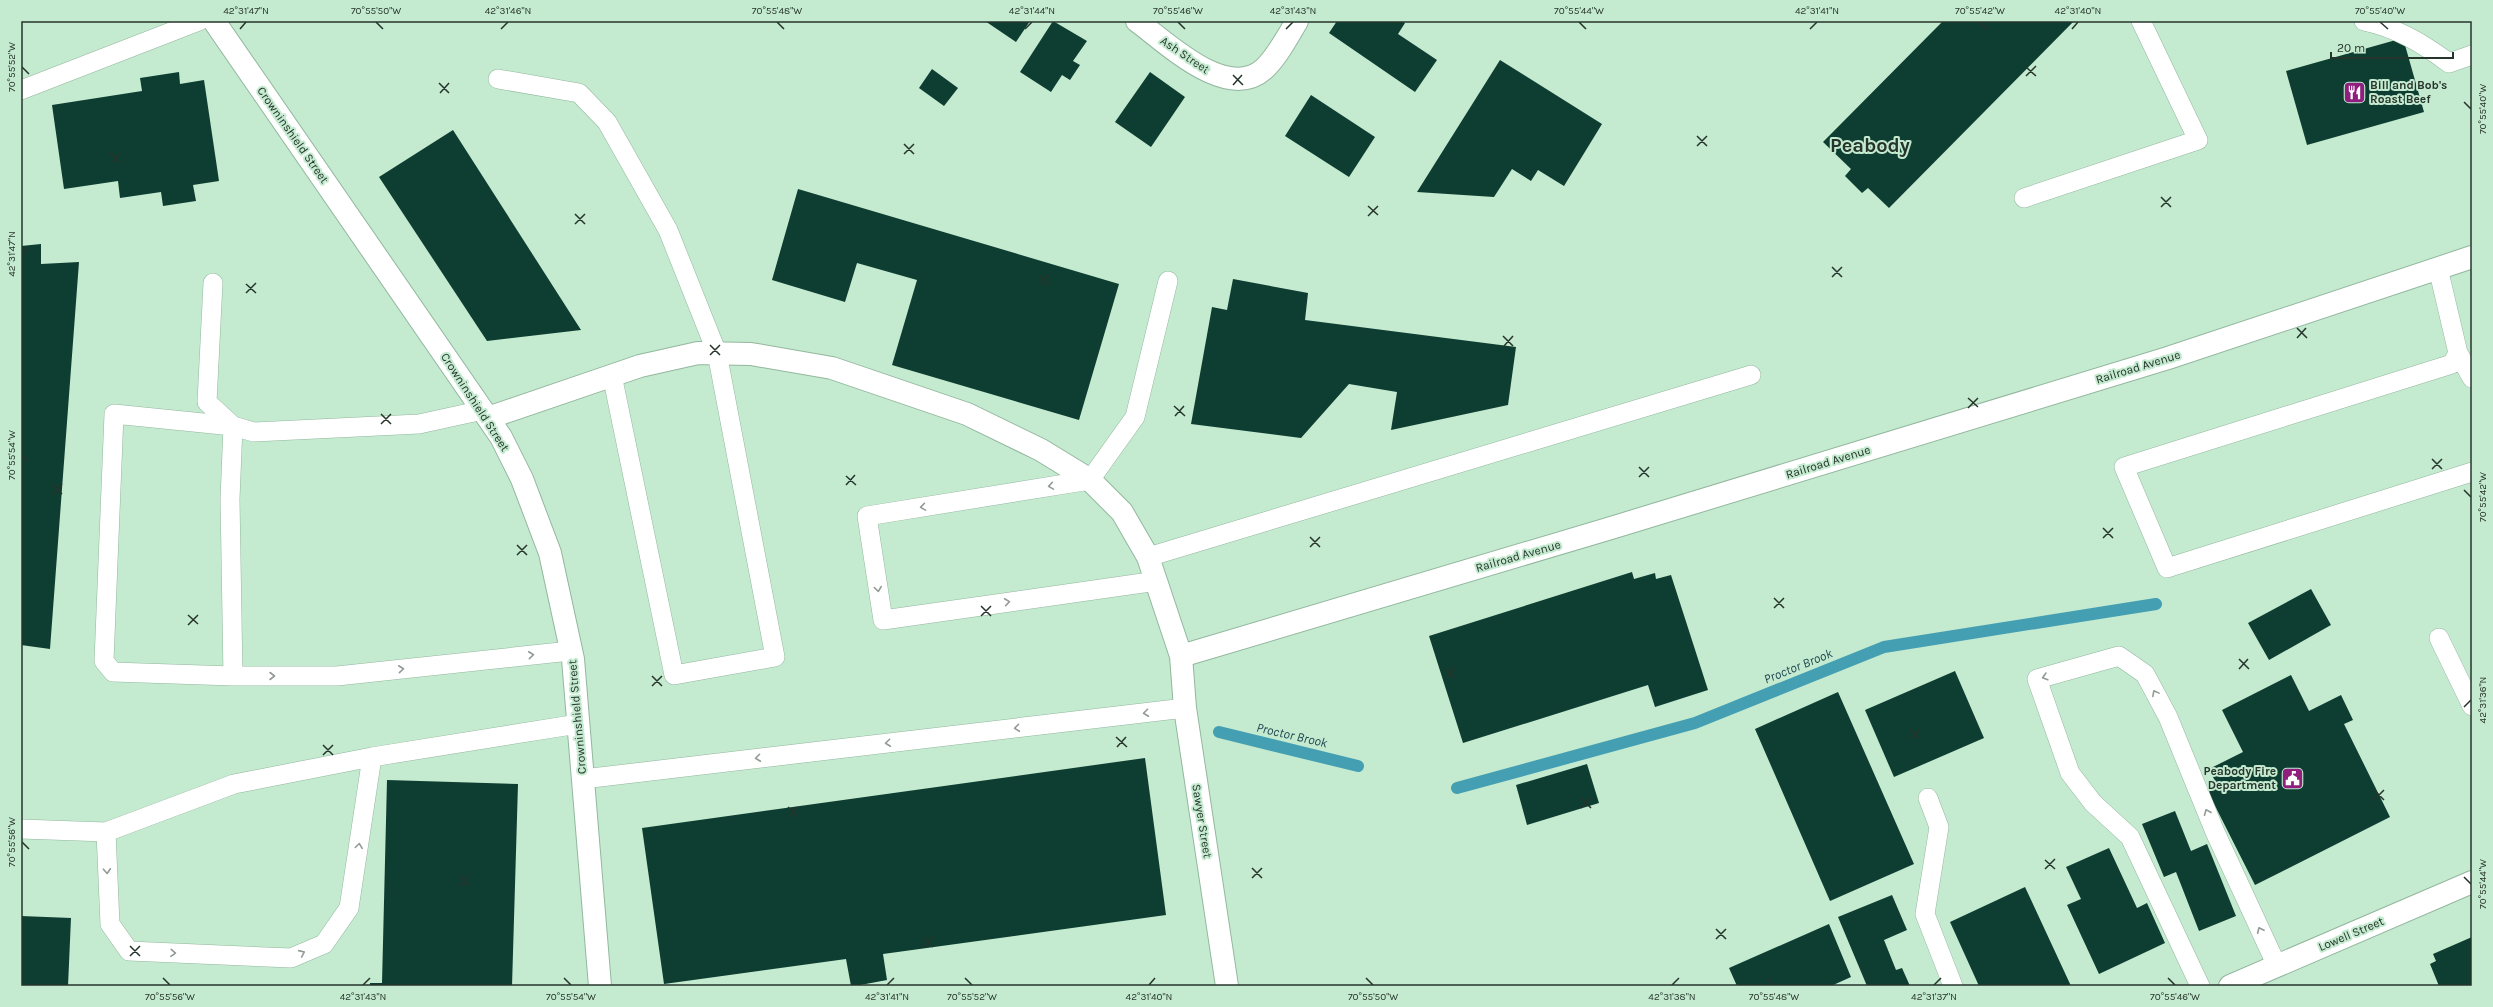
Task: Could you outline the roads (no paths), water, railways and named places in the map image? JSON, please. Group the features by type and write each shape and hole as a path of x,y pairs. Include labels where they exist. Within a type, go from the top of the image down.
{"street":[{"name":"Crowninshield Street","path":"214,21 486,414 501,437 522,479 550,553 570,651 583,779 600,986"},
{"name":"Ash Street","path":"1137,21 1206,71 1237,80 1248,79 1264,69 1297,21"},
{"name":"Railroad Avenue","path":"1181,656 1611,528 2168,358 2472,257"},
{"name":"Sawyer Street","path":"486,414 612,375 698,353 751,354 832,368 959,411 1041,450 1090,480 1122,512 1148,556 1181,656 1185,708 1227,986"},
{"name":"Lowell Street","path":"2230,986 2472,882"}],"lane":[{"path":"21,90 198,21"},
{"path":"2024,198 2198,140 2141,21"},
{"path":"2364,21 2386,25 2416,40 2449,63 2472,55"},
{"path":"498,79 579,93 607,122 668,230 717,353 775,657 674,675 612,375"},
{"path":"2438,268 2458,353 2472,378"},
{"path":"1157,581 882,620 868,516 1090,480 1135,416 1168,282"},
{"path":"213,283 207,402 233,426 230,499 233,676"},
{"path":"2458,353 2452,364 2124,467 2168,568 2472,472"},
{"path":"1148,556 1751,375"},
{"path":"486,414 419,424 254,432 233,426 114,414 104,661 113,672 233,676 337,676 570,651"},
{"path":"2439,638 2472,706"},
{"path":"2200,986 2130,837 2092,803 2070,773 2037,679 2119,656 2145,674 2168,716 2215,832 2277,966"},
{"path":"583,779 1185,708"},
{"path":"21,829 106,832 234,784 372,757 578,724"},
{"path":"106,832 110,924 129,951 291,958 324,944 349,908 372,757"},
{"path":"1928,798 1939,827 1925,914 1953,986"}],"waterway":[{"name":"Proctor Brook","path":"1457,788 1695,723 1884,647 2156,604"},
{"name":"Proctor Brook","path":"1219,732 1358,766"}],"place":[{"name":"Bill and Bob's Roast Beef","path":"2355,92"},
{"name":"Peabody Fire Department","path":"2292,778"}],"district":[{"name":"Peabody","path":"1870,145"}]}
